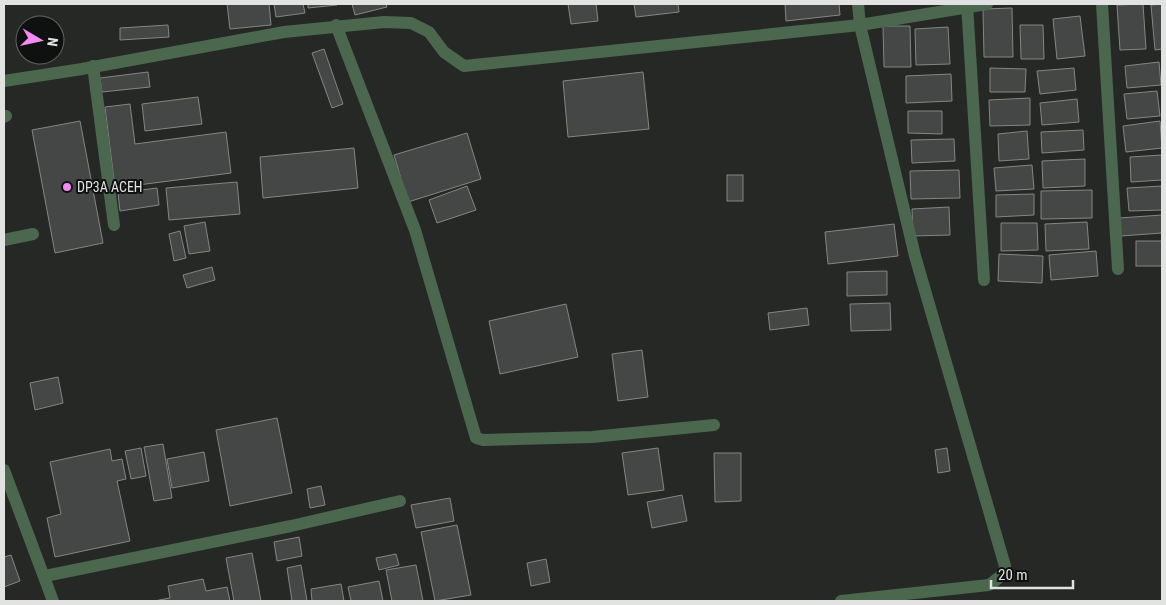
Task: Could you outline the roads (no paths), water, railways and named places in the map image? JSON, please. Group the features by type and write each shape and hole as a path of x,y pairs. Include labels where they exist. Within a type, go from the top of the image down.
{"street":[{"path":"841,601 989,584 1000,578 1005,566 915,256 860,24 858,4"},
{"path":"4,81 284,32 336,25 384,22 411,23 429,32 444,52 464,66 860,24 967,5 987,4"},
{"path":"1102,4 1118,269"},
{"path":"967,5 984,280"},
{"path":"336,25 415,230 476,438 483,440 592,436 714,425"},
{"path":"93,66 114,225"},
{"path":"4,240 33,234"},
{"path":"4,470 8,492 45,576 53,601"},
{"path":"45,576 291,526 400,501"}],"place":[{"name":"DP3A ACEH","path":"67,187"}]}
